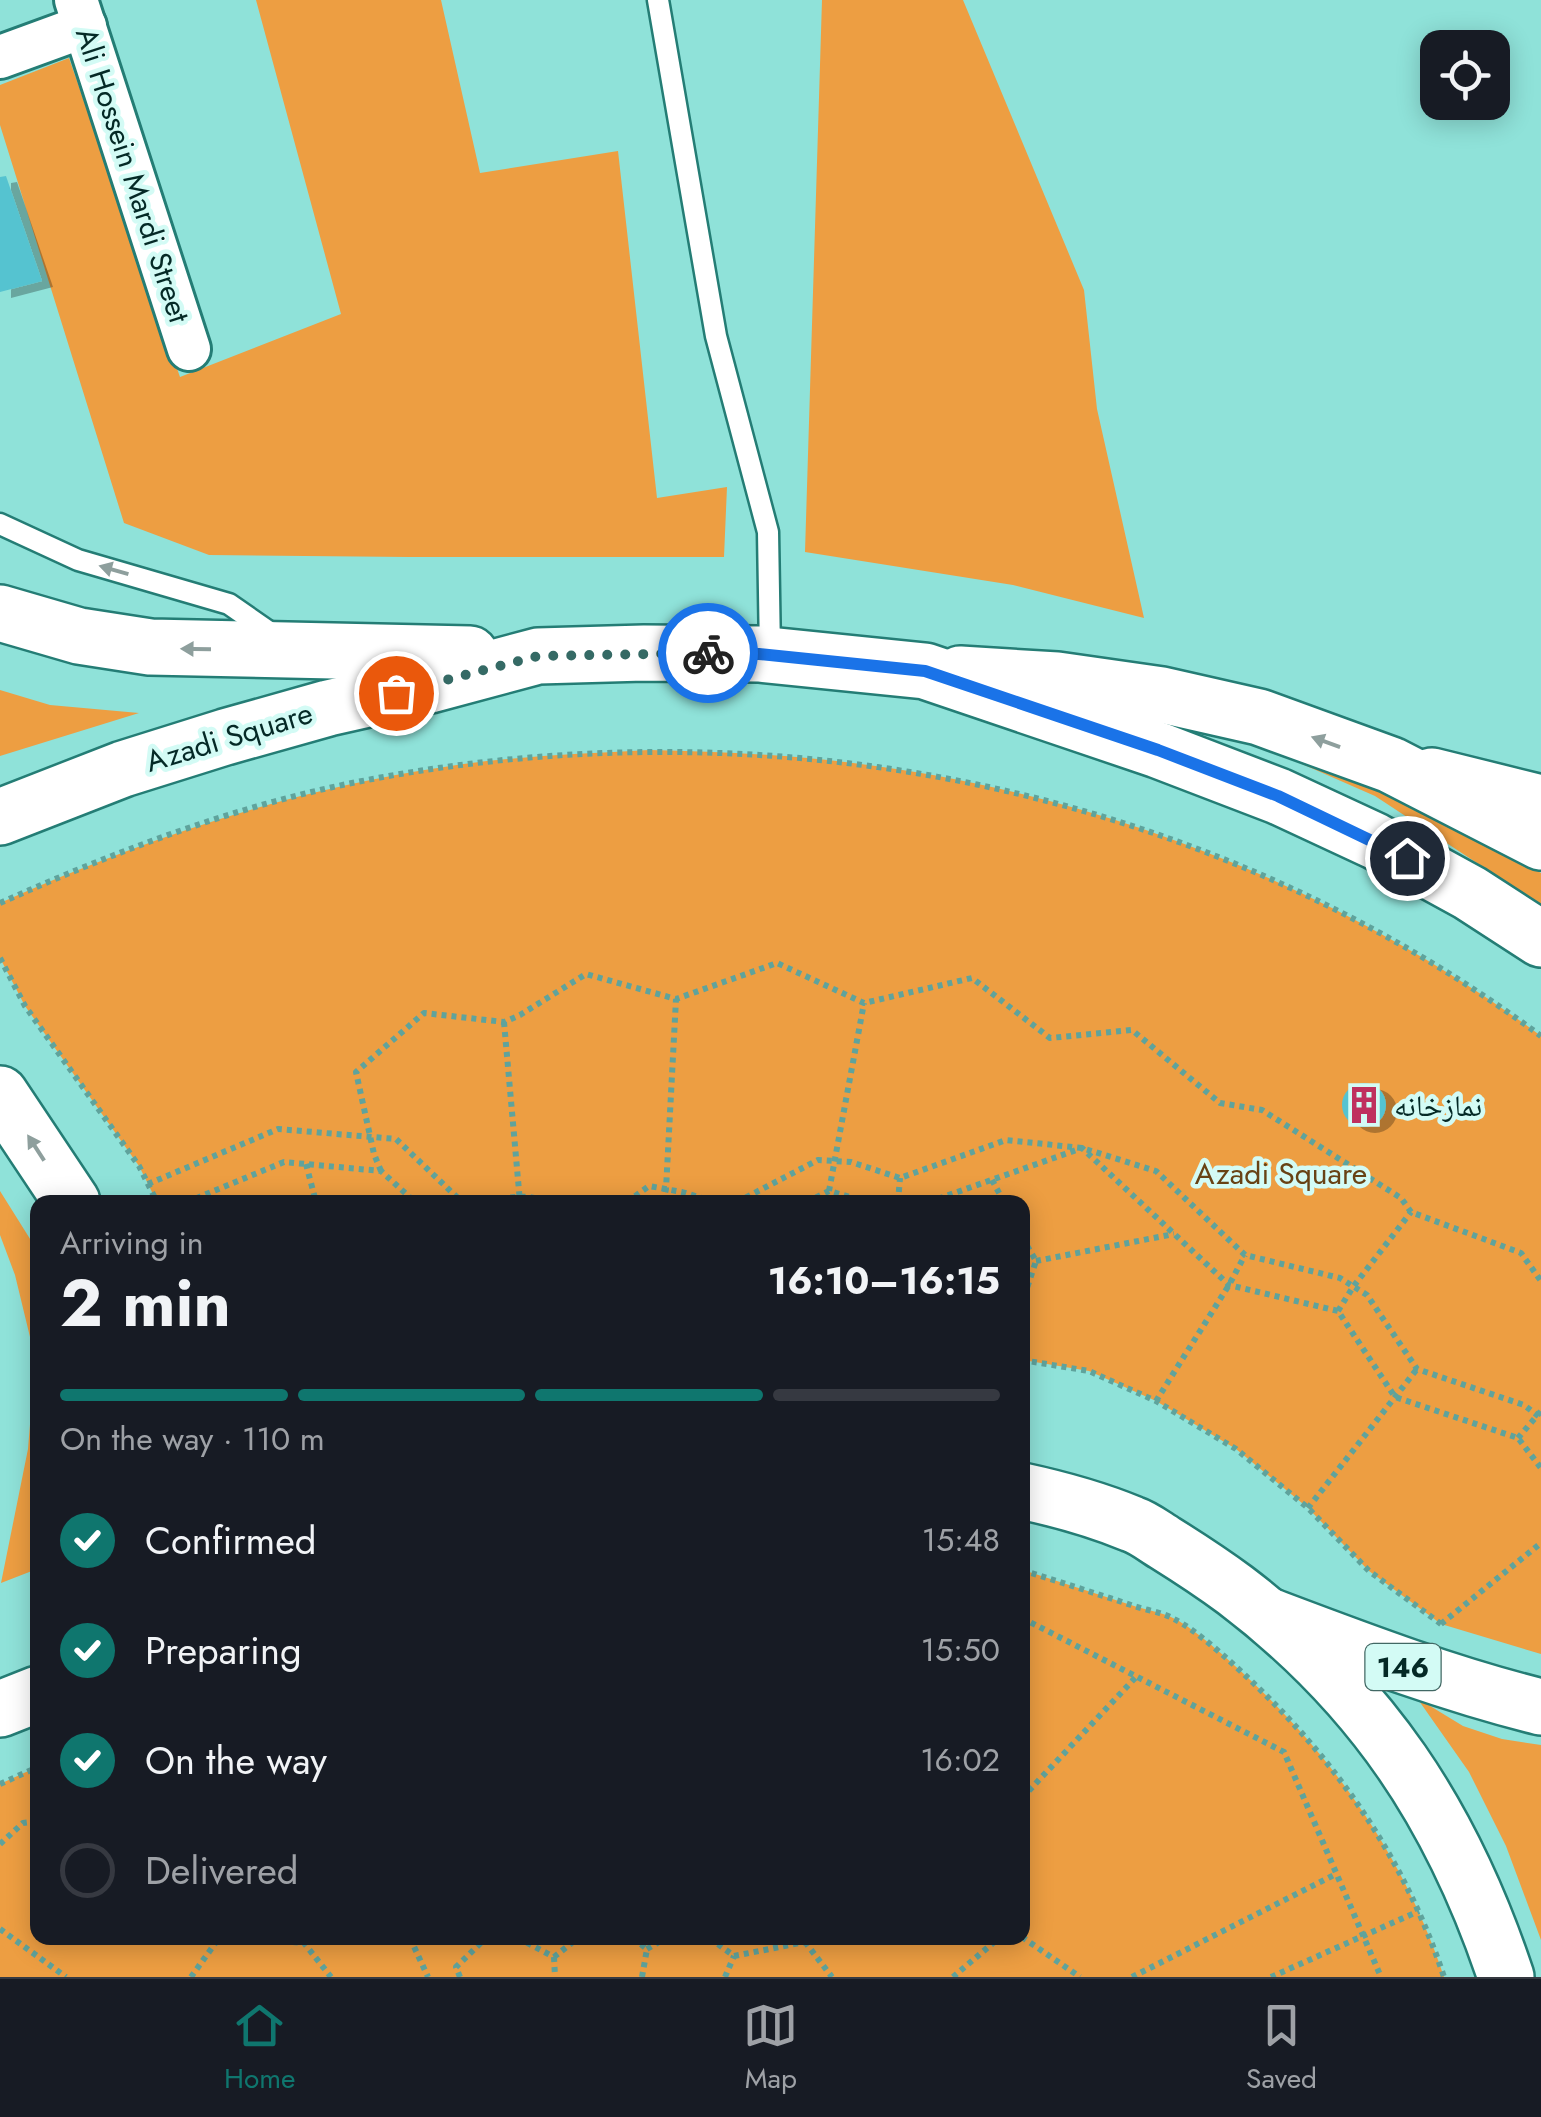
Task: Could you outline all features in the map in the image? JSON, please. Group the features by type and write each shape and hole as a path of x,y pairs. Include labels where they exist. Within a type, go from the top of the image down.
{"main road":[{"path":"0,613 79,636 150,648 538,656"},
{"name":"Azadi Square","path":"0,817 124,769 225,737 538,656 644,652 770,655 925,671 1158,750 1278,796 1376,841 1470,892 1541,939"},
{"path":"925,671 1057,680 1162,695 1260,717 1390,766 1541,842"},
{"path":"1390,766 1541,802"},
{"path":"0,1094 67,1195"},
{"path":"1030,1493 1135,1525 1203,1566 1269,1616 1338,1682 1376,1725 1420,1787 1458,1852 1506,1977"},
{"name":"146","path":"1269,1616 1396,1664 1541,1707"},
{"path":"0,1709 30,1697"}],"street":[{"path":"0,58 80,13"},
{"name":"Ali Hossein Mardi Street","path":"80,13 189,349"}],"lane":[{"path":"658,0 716,336 768,532 770,655"},
{"path":"0,524 78,560 229,604 297,651"}],"path":[{"path":"0,903 148,842 245,810 344,785 445,766 547,755 649,750 752,753 954,779 1053,802 1151,832 1339,911 1429,960 1541,1036"},
{"path":"0,958 25,1006 139,1166 154,1195"},
{"path":"407,1195 381,1171 356,1072 424,1013 504,1022 586,974 676,999 777,963 864,1004 972,978 1050,1038 1132,1030 1220,1103 1262,1110 1401,1198 1411,1212 1521,1253 1541,1281"},
{"path":"665,1195 676,999"},
{"path":"830,1191 864,1004"},
{"path":"504,1022 520,1195"},
{"path":"148,1184 278,1128 396,1139 455,1195"},
{"path":"750,1195 818,1160 851,1162 900,1178 1006,1140 1082,1148 1156,1170 1245,1255 1340,1278 1367,1296 1417,1369 1524,1405 1540,1415 1518,1438"},
{"path":"949,1195 1082,1148"},
{"path":"1082,1148 1229,1285 1338,1311 1396,1397 1518,1438 1541,1468"},
{"path":"204,1195 284,1162 381,1171"},
{"path":"306,1164 314,1195"},
{"path":"899,1195 900,1178"},
{"path":"992,1180 1000,1195"},
{"path":"637,1195 650,1186 689,1195"},
{"path":"822,1195 830,1191 844,1195"},
{"path":"1338,1311 1411,1212"},
{"path":"1036,1262 1174,1234"},
{"path":"1030,1251 1036,1262 1030,1280"},
{"path":"1156,1401 1245,1255"},
{"path":"1030,1361 1089,1372 1156,1401 1236,1449 1308,1508 1369,1571 1441,1624 1458,1629"},
{"path":"1308,1508 1417,1369"},
{"path":"1441,1624 1541,1542"},
{"path":"1030,1573 1175,1619 1282,1710 1328,1762 1370,1819 1404,1879 1444,1977"},
{"path":"1030,1622 1284,1752 1381,1977"},
{"path":"1030,1790 1136,1677"},
{"path":"0,1784 30,1771"},
{"path":"0,1844 30,1823"},
{"path":"1132,1977 1336,1874"},
{"path":"1271,1977 1419,1912"},
{"path":"0,1929 66,1977"},
{"path":"1030,1943 1080,1977"},
{"path":"191,1977 214,1945"},
{"path":"309,1945 330,1977"},
{"path":"413,1945 428,1977"},
{"path":"460,1977 456,1967 479,1945"},
{"path":"531,1945 554,1957"},
{"path":"554,1957 569,1945"},
{"path":"643,1945 647,1948"},
{"path":"647,1948 653,1945"},
{"path":"719,1945 734,1956 784,1945"},
{"path":"810,1945 832,1977"},
{"path":"953,1977 991,1945"},
{"path":"642,1977 647,1948"},
{"path":"724,1977 734,1956"},
{"path":"554,1957 555,1977"}],"green space":[{"path":"256,0 441,0 480,173 618,151 657,498 727,487 724,557 209,555 124,523 0,125 0,85 69,58 180,377 341,314"},
{"path":"822,0 963,0 1084,290 1097,409 1144,618 1013,585 805,552"},
{"path":"0,690 50,705 139,713 0,756"},
{"path":"1236,735 1405,795 1541,873 1541,905 1375,796"},
{"name":"Azadi Square","path":"649,750 776,755 945,777 1036,798 1214,855 1300,892 1384,935 1541,1036 1541,1654 1441,1624 1369,1571 1308,1508 1236,1449 1156,1401 1089,1371 1030,1361 1030,1195 154,1195 139,1166 25,1006 0,958 0,903 162,838 273,804 386,777 520,758"},
{"path":"0,1191 30,1239 30,1337 15,1275 0,1235"},
{"path":"30,1424 30,1572 1,1583"},
{"path":"1030,1572 1183,1624 1279,1708 1338,1777 1388,1852 1444,1977 0,1977 0,1784 30,1770 30,1945 1030,1945"},
{"path":"1417,1698 1463,1726 1502,1739 1541,1745 1541,1940 1506,1846 1469,1772"}],"building":[{"path":"6,176 42,281 0,292 0,177"},
{"name":"نمازخانه","path":"1364,1083 1379,1090 1386,1105 1379,1120 1364,1127 1349,1120 1342,1105 1349,1090"}],"way so far":[{"path":"396,693 538,656 708,653"}],"place":[{"name":"نمازخانه","path":"1364,1105"}],"route":[{"path":"708,653 759,654 925,671 1158,750 1278,796 1407,858"}]}
